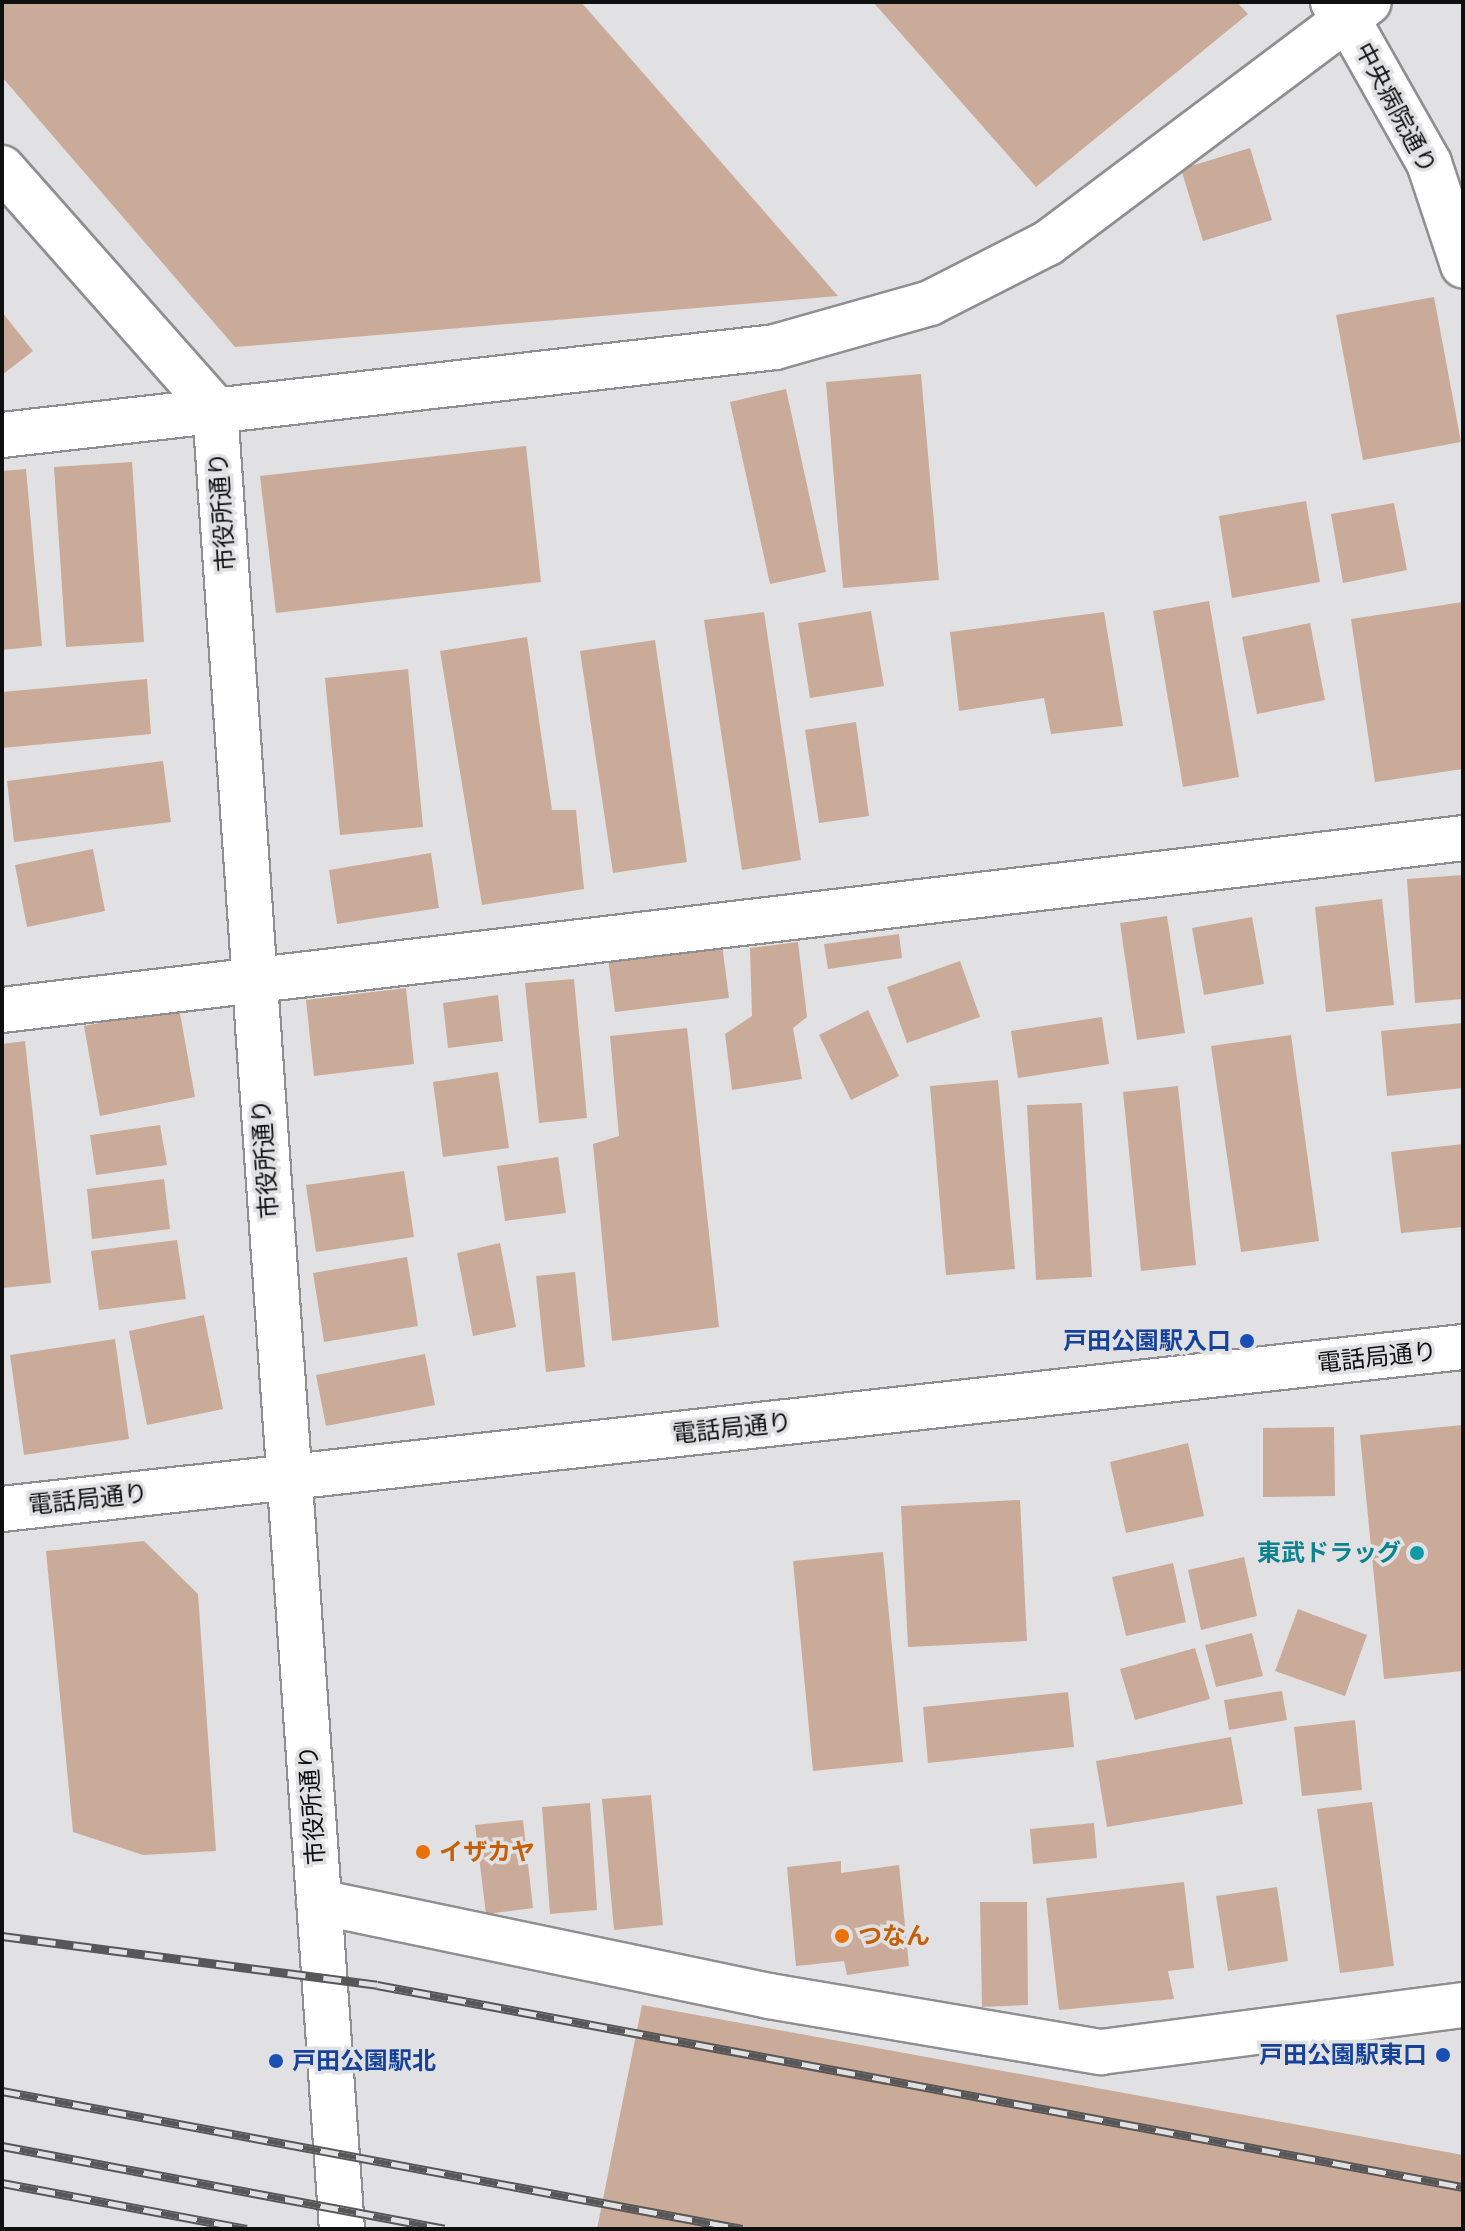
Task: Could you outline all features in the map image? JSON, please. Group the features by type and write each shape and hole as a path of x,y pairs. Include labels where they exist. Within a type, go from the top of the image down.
{"street":[{"name":"中央病院通り","path":"1350,7 1429,163 1463,265"},
{"path":"2,435 775,347 930,303 1048,243 1350,7"},
{"path":"2,168 215,409"},
{"name":"市役所通り","path":"215,409 252,982 342,2229"},
{"path":"2,1010 1463,838"},
{"name":"電話局通り","path":"2,1509 1463,1347"},
{"path":"319,1902 769,1996 1101,2052 1463,2005"}],"building":[{"path":"2,2 581,2 838,296 235,347 2,77"},
{"path":"873,2 1237,2 1248,14 1036,187"},
{"path":"1250,148 1272,220 1203,241 1181,169"},
{"path":"1434,297 1461,442 1363,460 1336,315"},
{"path":"2,312 33,351 2,375"},
{"path":"921,374 939,580 843,588 826,382"},
{"path":"786,389 826,572 770,584 730,402"},
{"path":"526,446 541,582 276,613 260,476"},
{"path":"132,462 144,642 66,647 54,467"},
{"path":"26,469 42,646 2,650 2,471"},
{"path":"1306,501 1320,582 1232,598 1219,516"},
{"path":"1394,503 1407,570 1343,583 1331,514"},
{"path":"1209,601 1239,777 1183,787 1153,611"},
{"path":"1463,602 1463,769 1375,782 1351,619"},
{"path":"871,611 884,686 810,698 798,623"},
{"path":"764,612 801,860 742,870 704,620"},
{"path":"1104,612 1123,726 1051,734 1044,698 959,711 950,632"},
{"path":"1310,623 1325,700 1257,714 1242,637"},
{"path":"527,637 552,810 576,810 584,889 482,905 440,651"},
{"path":"655,640 687,862 613,873 580,651"},
{"path":"408,669 423,827 340,835 325,678"},
{"path":"147,679 151,734 2,748 2,692"},
{"path":"856,722 869,816 819,823 805,730"},
{"path":"163,761 171,822 14,842 7,781"},
{"path":"93,849 105,911 27,927 15,865"},
{"path":"431,853 439,908 337,924 329,870"},
{"path":"1463,875 1463,999 1415,1003 1407,879"},
{"path":"1382,899 1394,1005 1326,1012 1315,907"},
{"path":"1167,916 1185,1033 1137,1040 1120,923"},
{"path":"1252,917 1264,984 1204,995 1192,928"},
{"path":"899,934 902,958 828,969 824,944"},
{"path":"798,942 807,1017 793,1028 802,1079 732,1090 725,1034 752,1016 750,948"},
{"path":"722,944 729,998 615,1012 608,958"},
{"path":"960,961 980,1017 907,1043 887,987"},
{"path":"574,979 587,1118 539,1123 525,983"},
{"path":"406,988 414,1064 314,1076 306,1000"},
{"path":"498,995 503,1041 448,1048 443,1003"},
{"path":"179,1008 195,1097 100,1116 84,1026"},
{"path":"868,1010 899,1076 851,1100 819,1035"},
{"path":"1102,1017 1109,1064 1018,1078 1011,1031"},
{"path":"1463,1023 1463,1088 1387,1096 1381,1031"},
{"path":"687,1028 719,1327 612,1341 593,1144 619,1136 610,1036"},
{"path":"1291,1035 1319,1241 1241,1252 1211,1046"},
{"path":"25,1041 51,1283 2,1288 2,1044"},
{"path":"498,1072 509,1148 443,1157 433,1082"},
{"path":"998,1080 1015,1269 946,1275 930,1086"},
{"path":"1178,1086 1196,1265 1141,1271 1123,1092"},
{"path":"1082,1103 1092,1277 1036,1280 1027,1105"},
{"path":"160,1125 167,1165 96,1175 90,1135"},
{"path":"1463,1144 1463,1227 1401,1233 1391,1152"},
{"path":"558,1157 566,1213 505,1221 497,1166"},
{"path":"404,1171 414,1237 316,1252 306,1185"},
{"path":"164,1179 170,1229 92,1239 87,1189"},
{"path":"177,1240 186,1299 99,1310 91,1251"},
{"path":"500,1243 516,1327 473,1336 457,1253"},
{"path":"407,1257 418,1326 324,1342 313,1273"},
{"path":"575,1272 585,1367 546,1372 536,1276"},
{"path":"204,1315 223,1409 147,1425 129,1331"},
{"path":"115,1339 129,1439 24,1455 10,1355"},
{"path":"425,1354 435,1405 326,1426 316,1375"},
{"name":"東武ドラッグ","path":"1463,1425 1463,1671 1384,1679 1360,1435"},
{"path":"1334,1427 1335,1496 1263,1497 1263,1428"},
{"path":"1188,1443 1204,1516 1126,1533 1110,1462"},
{"path":"1020,1500 1027,1641 908,1647 901,1506"},
{"path":"144,1541 198,1594 216,1851 143,1855 73,1832 46,1551"},
{"path":"883,1552 903,1762 813,1771 793,1561"},
{"path":"1244,1557 1257,1616 1201,1630 1188,1570"},
{"path":"1173,1563 1186,1622 1126,1636 1112,1577"},
{"path":"1298,1609 1367,1635 1345,1696 1275,1671"},
{"path":"1252,1633 1263,1676 1216,1687 1205,1645"},
{"path":"1195,1648 1210,1699 1135,1720 1120,1669"},
{"path":"1282,1691 1287,1720 1229,1730 1224,1700"},
{"path":"1068,1692 1074,1747 928,1763 923,1707"},
{"path":"1355,1720 1362,1790 1302,1796 1294,1727"},
{"path":"1231,1737 1243,1804 1107,1827 1096,1761"},
{"path":"651,1795 663,1925 614,1930 602,1799"},
{"path":"1372,1802 1394,1966 1340,1973 1317,1809"},
{"path":"590,1803 597,1910 550,1914 542,1807"},
{"path":"523,1820 533,1908 486,1914 475,1825"},
{"path":"1094,1823 1097,1858 1033,1864 1030,1829"},
{"path":"841,1861 841,1873 899,1865 909,1966 847,1975 844,1961 796,1966 787,1867"},
{"path":"1184,1882 1194,1968 1168,1971 1174,1999 1059,2010 1046,1898"},
{"path":"1277,1887 1288,1961 1228,1971 1216,1896"},
{"path":"980,1902 1027,1902 1028,2005 982,2007"},
{"path":"642,2005 1463,2155 1463,2229 597,2229"}],"railway":[{"path":"2,1936 377,1985 1463,2187"},
{"path":"2,2091 742,2229"},
{"path":"2,2146 444,2229"},
{"path":"2,2183 247,2229"}],"place":[{"name":"戸田公園駅入口","path":"1247,1341"},
{"name":"東武ドラッグ","path":"1417,1553"},
{"name":"イザカヤ","path":"423,1852"},
{"name":"つなん","path":"842,1936"},
{"name":"戸田公園駅東口","path":"1443,2055"},
{"name":"戸田公園駅北","path":"276,2061"}]}
